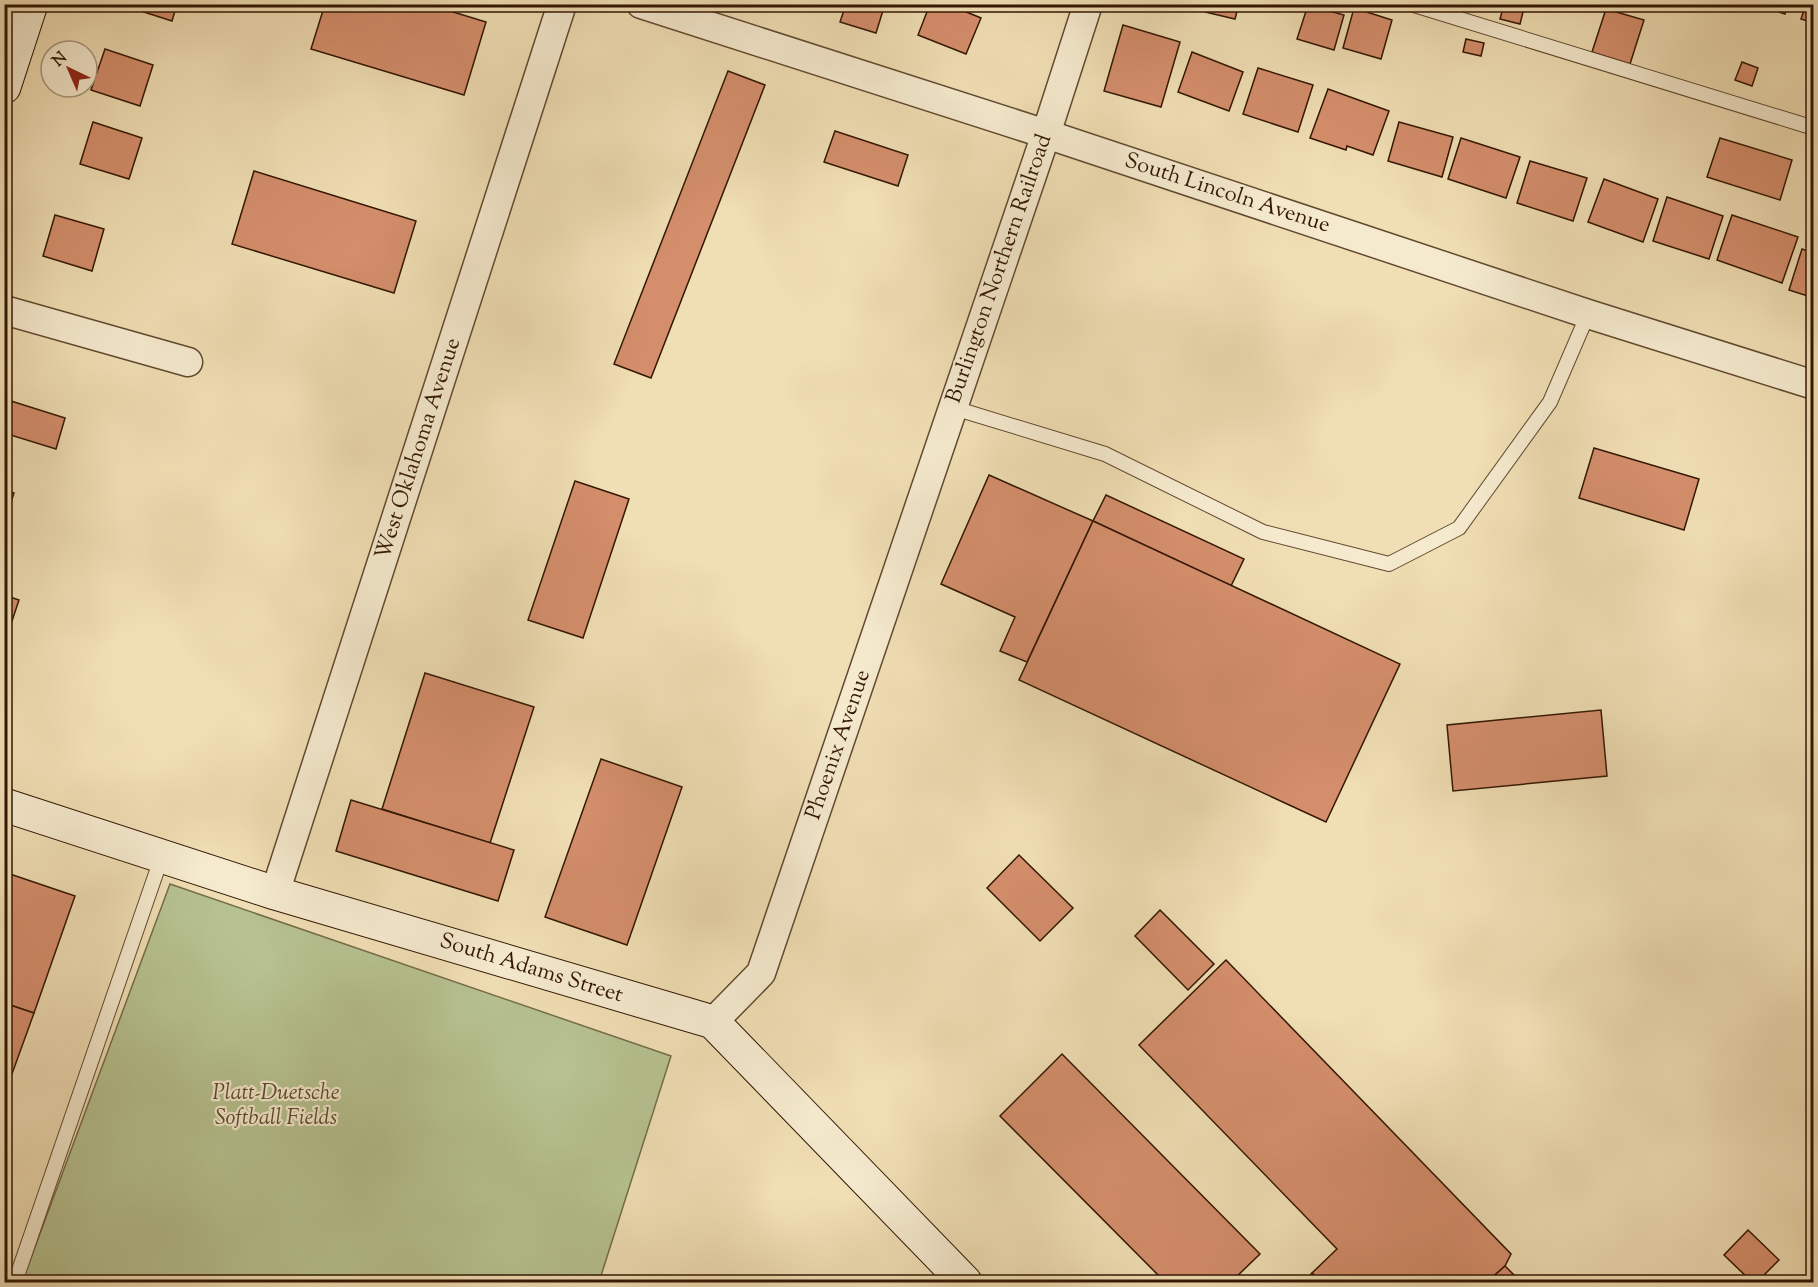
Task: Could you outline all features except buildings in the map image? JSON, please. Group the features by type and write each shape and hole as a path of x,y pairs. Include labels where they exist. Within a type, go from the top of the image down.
{"street":[{"path":"4,87 31,4"},
{"name":"West Oklahoma Avenue","path":"275,892 562,4"},
{"name":"South Lincoln Avenue","path":"641,4 1046,134 1588,314 1814,385"},
{"name":"Burlington Northern Railroad","path":"939,452 1088,4"},
{"path":"4,310 188,362"},
{"name":"Phoenix Avenue","path":"712,1022 761,973 939,452"},
{"name":"South Adams Street","path":"4,805 275,892 712,1022 965,1282"}],"lane":[{"path":"1411,4 1814,128"},
{"path":"954,408 1105,454 1263,532 1389,564 1460,528 1550,402 1588,314"},
{"path":"15,1282 162,856"}],"green space":[{"name":"Platt-Duetsche Softball Fields","path":"170,884 671,1056 599,1282 22,1282"}]}
